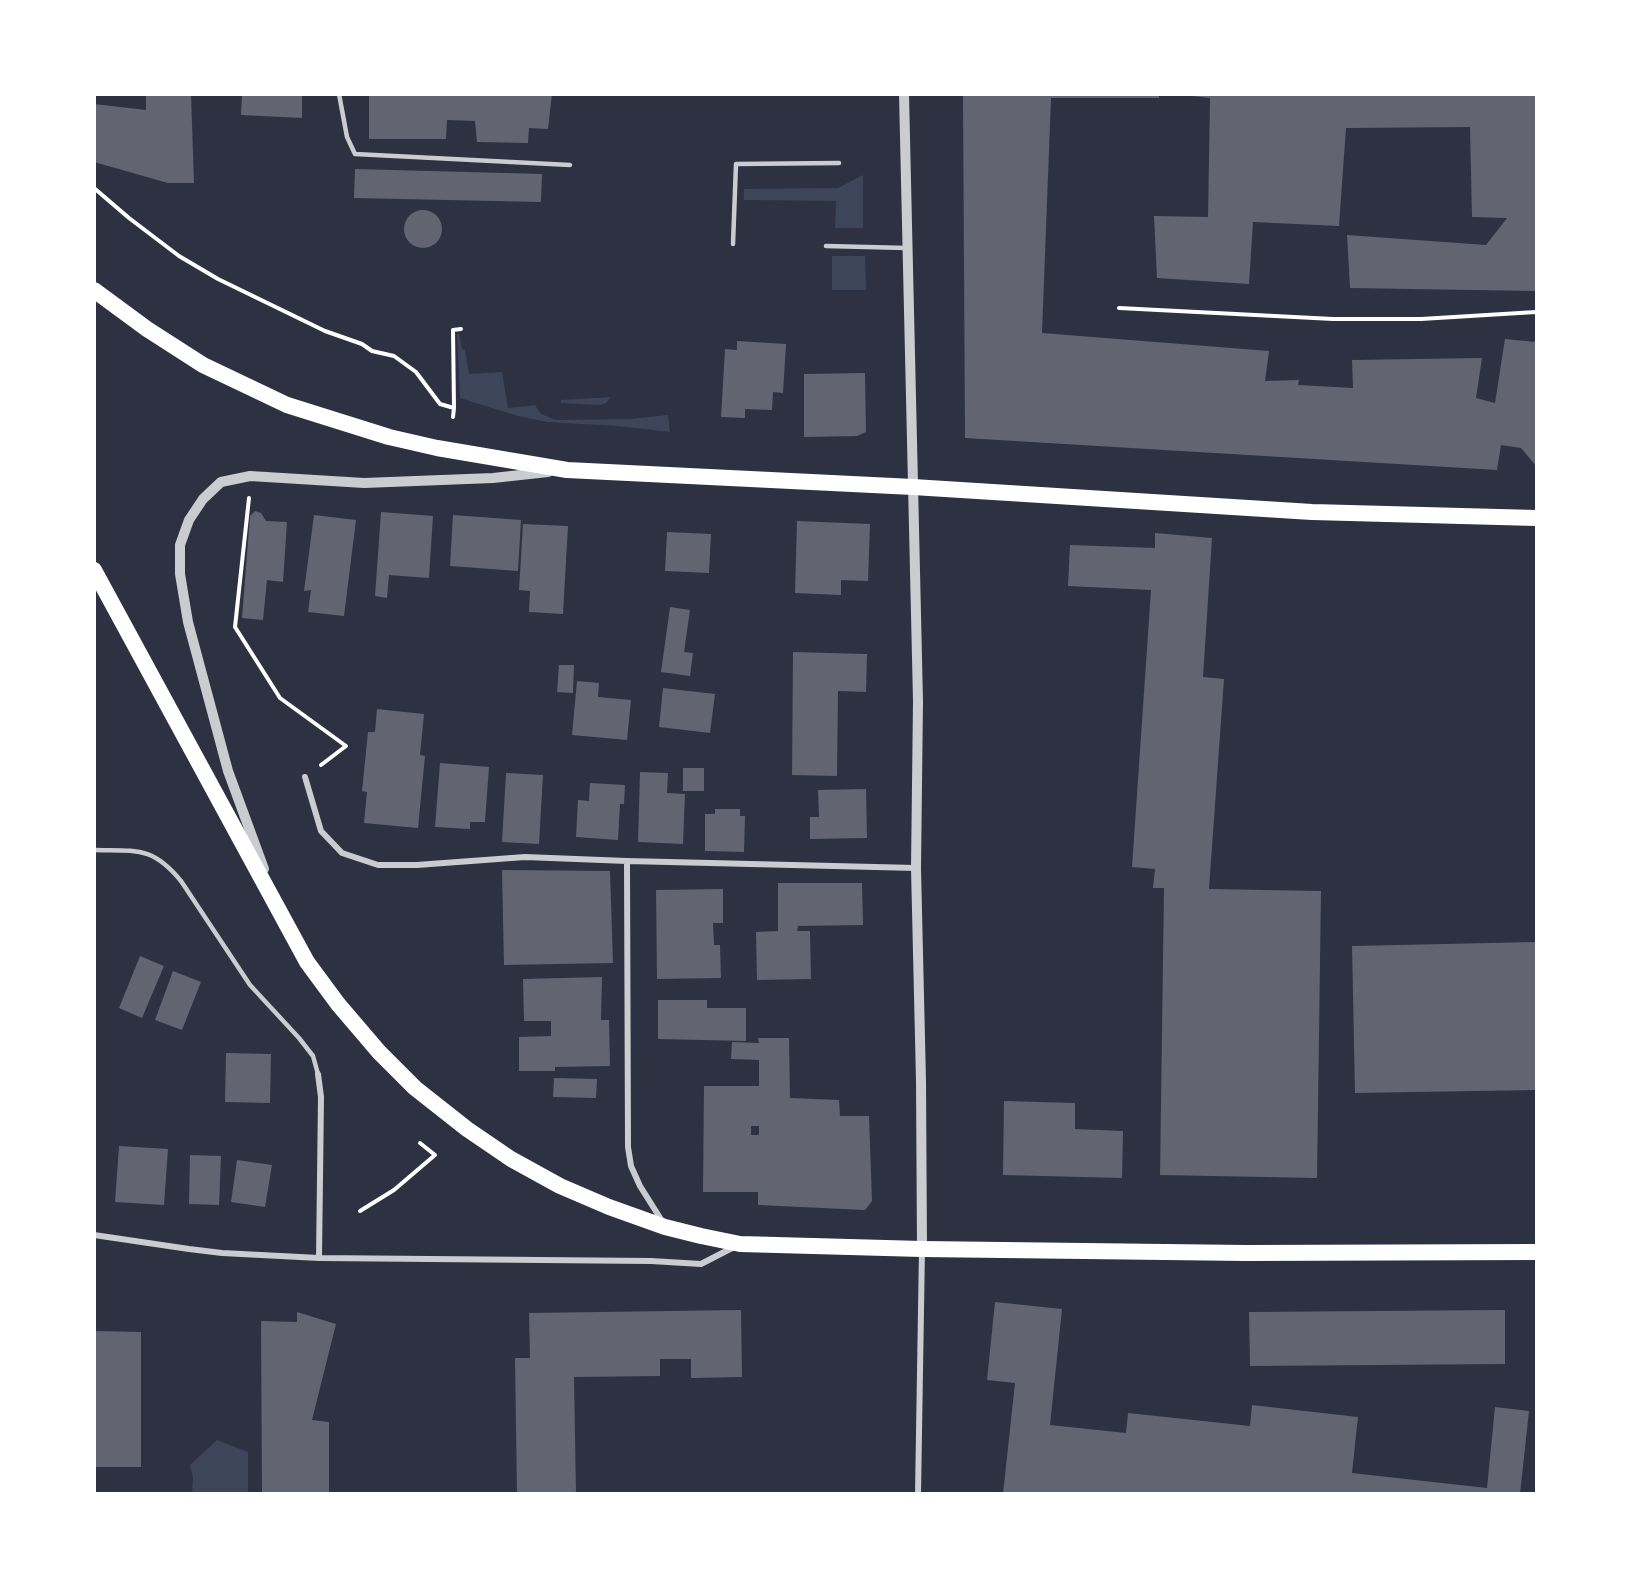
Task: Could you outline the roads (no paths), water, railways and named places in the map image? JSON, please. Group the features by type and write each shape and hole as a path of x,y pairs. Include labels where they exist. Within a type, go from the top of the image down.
{"highway":[{"path":"94,290 147,329 204,365 287,405 370,431 437,448 567,470 913,487 1312,512 1536,518"},
{"path":"94,570 307,962 338,1004 379,1052 415,1088 467,1129 511,1159 560,1186 665,1227 740,1244 1246,1253 1536,1252"}],"street":[{"path":"904,94 918,701 916,868 922,1249 918,1494"},
{"path":"279,911 228,771 188,622 180,574 180,545 189,520 203,499 221,482 250,476 364,483 493,478 567,470"},
{"path":"305,777 321,831 342,853 378,865 417,865 525,857 916,868"},
{"path":"627,861 628,1147 631,1166 640,1186 665,1227"},
{"path":"318,1074 321,1097 319,1258"},
{"path":"94,1235 189,1250 319,1258 701,1264 740,1244"}],"lane":[{"path":"339,94 347,136 355,154 570,165"},
{"path":"733,244 735,164 839,163"},
{"path":"826,246 907,248"},
{"path":"94,850 143,852 158,857 171,868 250,985 313,1056 318,1074"}]}
